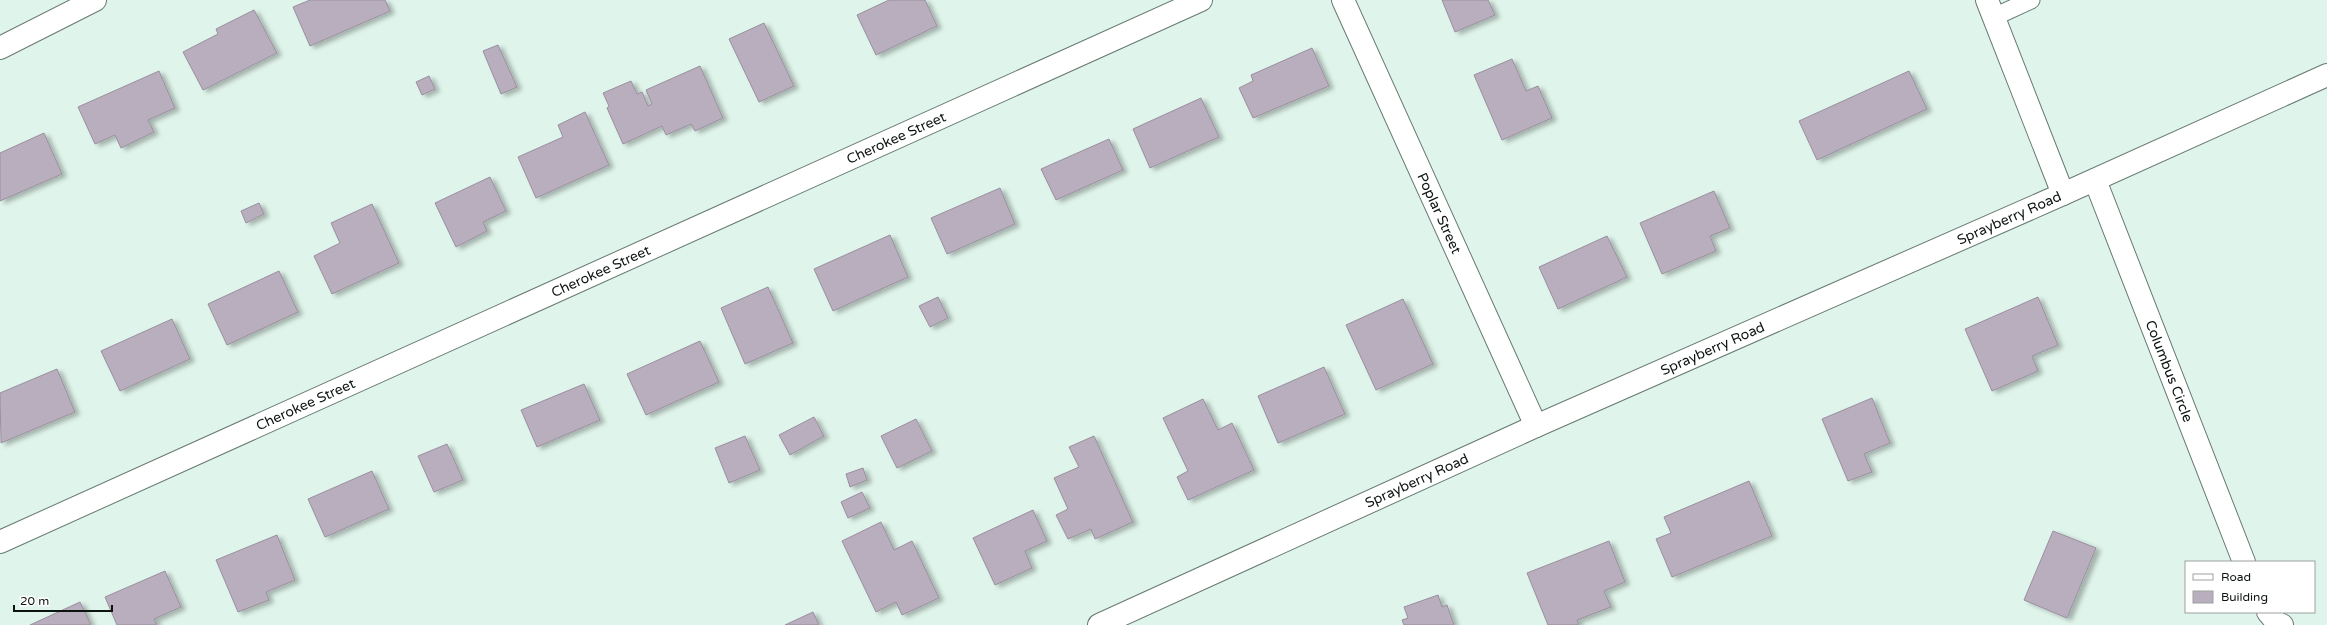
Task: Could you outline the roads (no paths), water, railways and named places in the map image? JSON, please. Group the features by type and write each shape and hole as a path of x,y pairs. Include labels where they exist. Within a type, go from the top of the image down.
{"street":[{"path":"0,48 95,0"},
{"name":"Cherokee Street","path":"0,542 1202,0"},
{"name":"Poplar Street","path":"1343,0 1536,426"},
{"path":"1990,9 2063,194"},
{"name":"Sprayberry Road","path":"1099,625 1536,426 2095,180 2327,75"},
{"name":"Columbus Circle","path":"2095,180 2244,561"},
{"path":"2269,613 2278,624 2282,625"}],"lane":[{"path":"1990,9 2031,0"}]}
